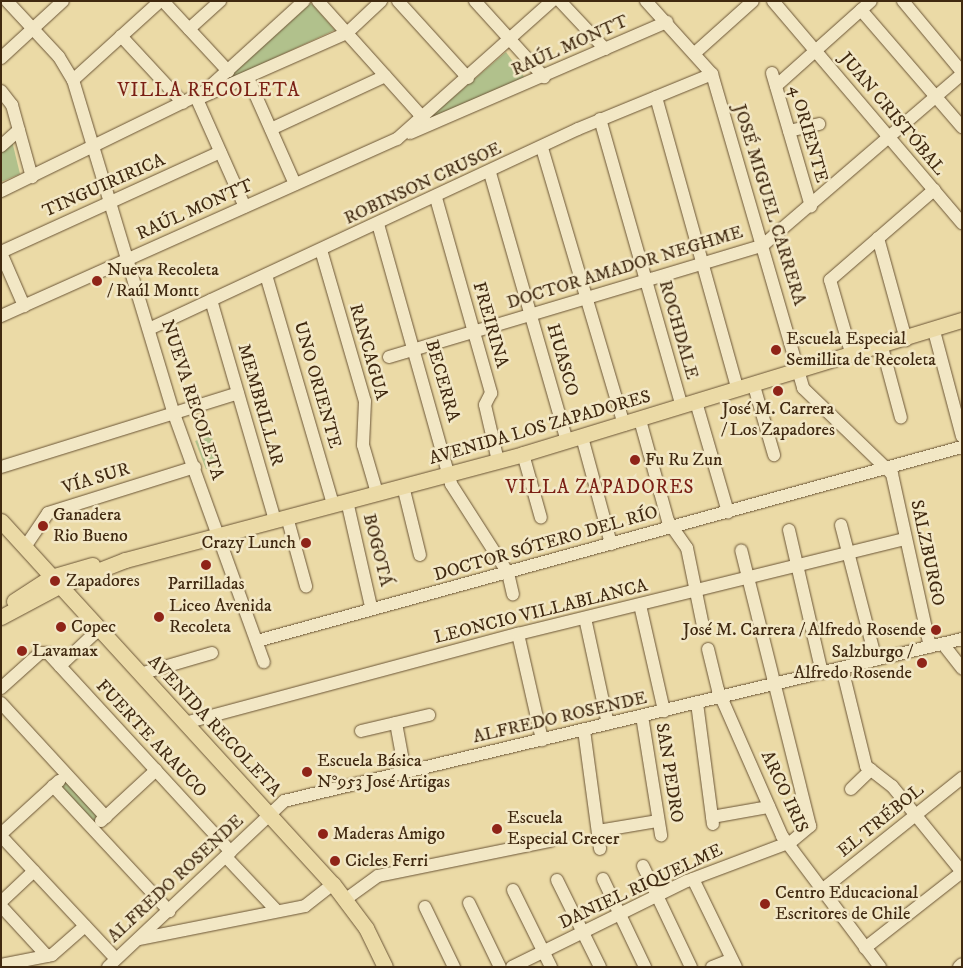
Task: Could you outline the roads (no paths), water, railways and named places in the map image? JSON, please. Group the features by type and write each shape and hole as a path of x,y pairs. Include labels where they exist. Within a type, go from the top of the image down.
{"main road":[{"name":"AVENIDA LOS ZAPADORES","path":"1,618 42,595 55,581 125,560 524,454 906,340 962,320"},
{"name":"AVENIDA RECOLETA","path":"1,521 346,899 385,967"},
{"name":"AVENIDA LOS ZAPADORES","path":"1,613 75,568 125,560"}],"street":[{"name":"NUEVA RECOLETA","path":"7,1 33,29 73,80 95,146 174,414 220,535 264,662"},
{"path":"1,58 64,1"},
{"path":"73,80 161,1 228,71"},
{"path":"189,29 220,1"},
{"path":"196,97 228,71 304,1"},
{"path":"318,1 424,118"},
{"path":"1,191 196,97 248,78 347,33 381,1"},
{"path":"398,1 468,78"},
{"path":"475,1 544,76"},
{"name":"RAÚL MONTT","path":"404,135 552,1"},
{"path":"560,1 605,49"},
{"path":"696,52 752,1"},
{"name":"JUAN CRISTÓBAL","path":"773,1 962,223"},
{"path":"903,1 962,73"},
{"name":"JOSÉ MIGUEL CARRERA","path":"653,3 667,22 696,52 712,74 804,390 888,467"},
{"path":"776,86 866,5 936,97 962,127"},
{"name":"RAÚL MONTT","path":"1,316 404,135 667,22"},
{"path":"121,36 183,103"},
{"name":"4 ORIENTE","path":"772,73 811,206"},
{"name":"DOCTOR AMADOR NEGHME","path":"389,357 762,246 890,138 962,73"},
{"name":"ROBINSON CRUSOE","path":"149,329 490,173 600,119 712,74"},
{"path":"271,129 385,76"},
{"path":"248,78 295,184"},
{"path":"1,91 10,102 32,177"},
{"path":"656,96 738,390"},
{"path":"196,97 245,206"},
{"name":"ROCHDALE","path":"600,119 682,407"},
{"path":"789,131 818,124"},
{"path":"1,146 19,130"},
{"path":"542,148 624,424"},
{"name":"TINGUIRIRICA","path":"1,252 220,152"},
{"name":"HUASCO","path":"490,173 567,441"},
{"path":"852,356 830,280 934,190"},
{"name":"FREIRINA","path":"436,198 491,392 485,405 498,461"},
{"name":"BECERRA","path":"378,224 449,474 458,498 508,573 513,594"},
{"path":"878,238 906,340"},
{"name":"RANCAGUA","path":"321,250 365,401 363,440 377,493"},
{"path":"1,252 24,306"},
{"name":"UNO ORIENTE","path":"266,275 340,502"},
{"name":"MEMBRILLAR","path":"211,300 238,393 306,586"},
{"path":"934,331 962,436"},
{"path":"882,347 901,418"},
{"path":"754,386 774,455"},
{"path":"1,468 238,393"},
{"name":"ROCHDALE","path":"696,402 728,512"},
{"path":"640,420 671,528 687,548 703,626"},
{"path":"582,437 611,544"},
{"name":"DOCTOR SÓTERO DEL RÍO","path":"257,641 371,607 508,573 962,447"},
{"path":"524,454 541,518"},
{"name":"VÍA SUR","path":"24,547 38,523 50,512 194,467"},
{"name":"SALZBURGO","path":"888,467 930,647"},
{"path":"402,486 420,555"},
{"name":"BOGOTÁ","path":"340,502 371,607"},
{"path":"841,525 876,660"},
{"path":"789,530 795,566 822,673"},
{"name":"LEONCIO VILLABLANCA","path":"185,723 518,634 906,539"},
{"path":"741,550 776,684"},
{"path":"640,604 664,711"},
{"path":"585,618 608,724"},
{"path":"60,666 99,629"},
{"path":"518,634 542,740"},
{"name":"ALFREDO ROSENDE","path":"112,963 140,939 284,801 962,639"},
{"path":"943,644 962,668"},
{"name":"ARCO IRIS","path":"708,648 723,697 769,807 787,843 880,967"},
{"name":"FUERTE ARAUCO","path":"1,688 44,652 60,666 156,770 276,911"},
{"path":"140,674 212,653"},
{"path":"842,668 864,760 871,770 892,786 962,872 865,948"},
{"name":"DANIEL RIQUELME","path":"512,967 693,879 787,843 810,824 776,684"},
{"path":"1,703 106,817"},
{"path":"697,703 713,821 769,807"},
{"path":"361,732 429,715"},
{"name":"SAN PEDRO","path":"642,716 661,835"},
{"path":"396,723 405,772"},
{"path":"584,730 600,849"},
{"path":"93,829 156,770"},
{"path":"851,789 871,770"},
{"path":"66,774 1,835 85,926 112,963"},
{"name":"EL TRÉBOL","path":"822,890 962,778"},
{"path":"53,786 169,911"},
{"path":"598,830 658,821"},
{"path":"346,899 378,876 550,841"},
{"path":"643,866 692,967"},
{"path":"1,902 34,871"},
{"path":"603,878 646,967"},
{"path":"693,879 733,963 712,967"},
{"path":"557,880 600,967"},
{"path":"140,939 308,905 333,884"},
{"path":"513,890 551,967"},
{"path":"469,903 500,967"},
{"path":"1,906 47,956"},
{"path":"425,907 454,967"},
{"path":"1,965 47,956 85,926"},
{"path":"958,967 962,964"}],"place":[{"name":"Nueva Recoleta / Raúl Montt","path":"97,281"},
{"name":"Escuela Especial Semillita de Recoleta","path":"776,350"},
{"name":"José M. Carrera / Los Zapadores","path":"778,391"},
{"name":"Fu Ru Zun","path":"635,460"},
{"name":"Ganadera Rio Bueno","path":"43,526"},
{"name":"Crazy Lunch","path":"306,543"},
{"name":"Parrilladas","path":"206,565"},
{"name":"Zapadores","path":"55,581"},
{"name":"Liceo Avenida Recoleta","path":"159,617"},
{"name":"Copec","path":"61,627"},
{"name":"José M. Carrera / Alfredo Rosende","path":"936,630"},
{"name":"Lavamax","path":"22,651"},
{"name":"Salzburgo / Alfredo Rosende","path":"922,663"},
{"name":"Escuela Básica N°953 José Artigas","path":"307,772"},
{"name":"Escuela Especial Crecer","path":"497,829"},
{"name":"Maderas Amigo","path":"323,834"},
{"name":"Cicles Ferri","path":"335,861"},
{"name":"Centro Educacional Escritores de Chile","path":"765,904"}],"district":[{"name":"VILLA RECOLETA","path":"209,91"},
{"name":"VILLA ZAPADORES","path":"600,488"}]}
